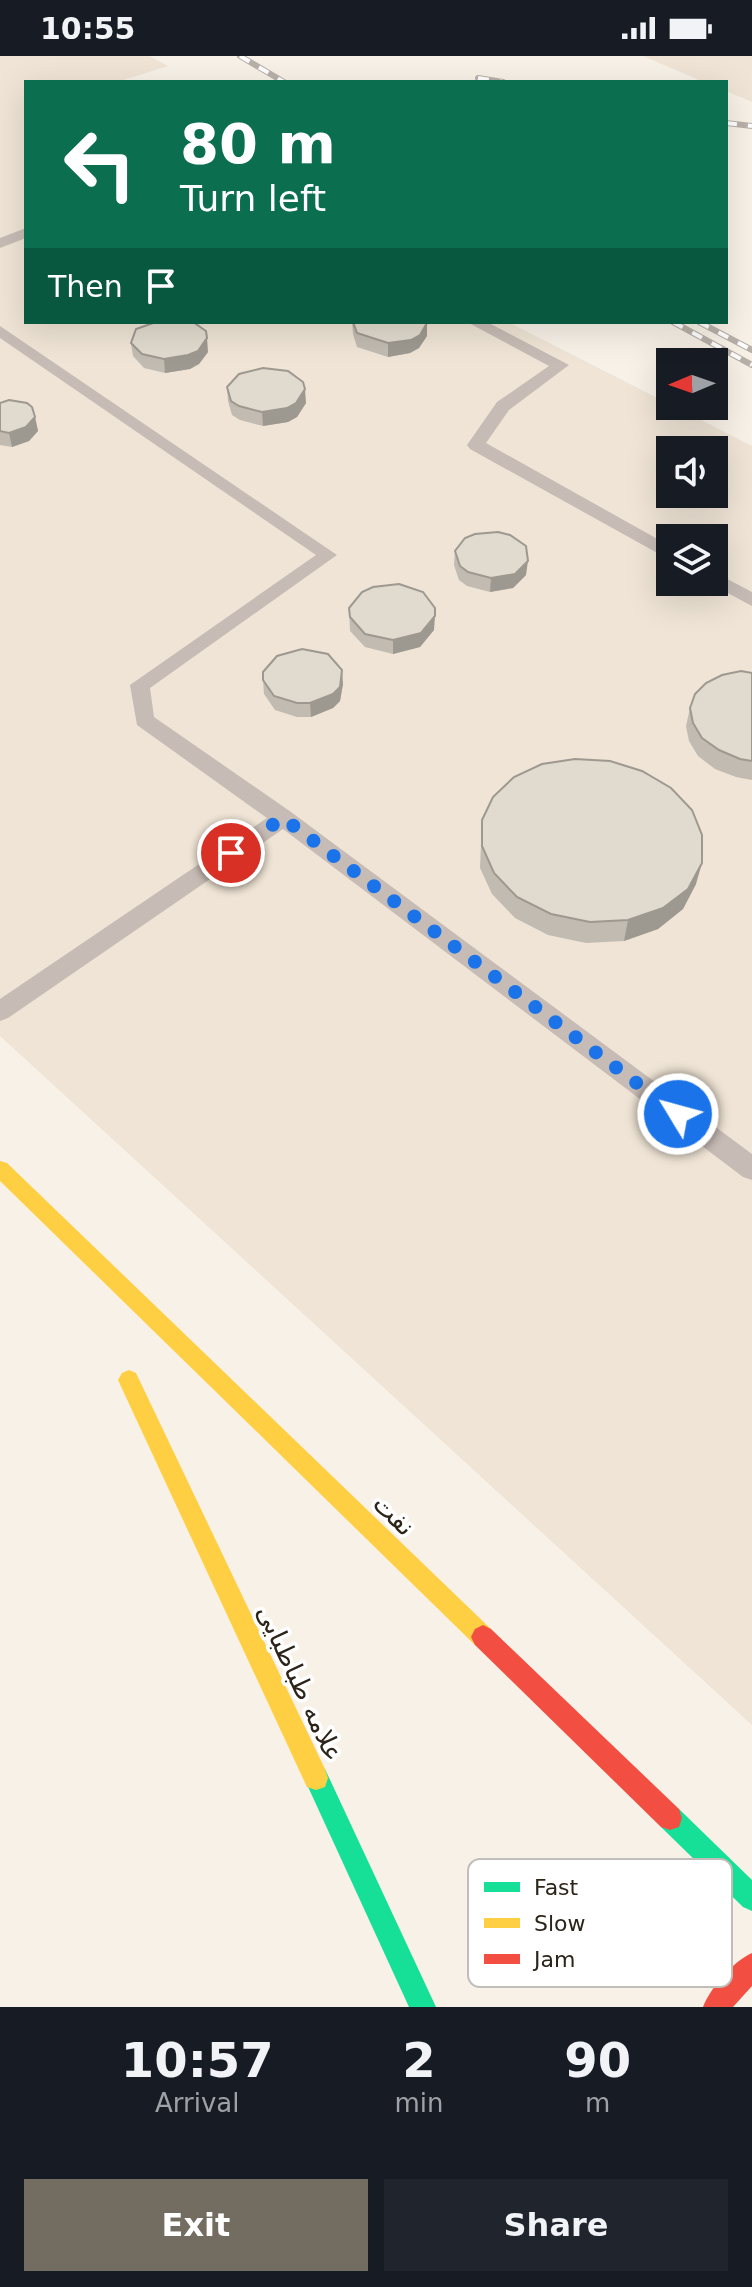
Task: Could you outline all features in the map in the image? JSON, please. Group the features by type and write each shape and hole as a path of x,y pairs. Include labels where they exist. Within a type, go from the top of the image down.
{"street":[{"name":"نفت","path":"0,1169 712,1859"},
{"name":"علامه طباطبایی","path":"129,1380 423,2007"},
{"name":"نفت","path":"732,1879 752,1898"},
{"path":"716,2007 752,1966"}],"lane":[{"path":"0,244 24,233"},
{"path":"479,324 561,365 503,406 476,445 656,546"},
{"path":"0,331 328,555 140,685 144,720 283,818 752,1169"},
{"path":"728,586 752,600"},
{"path":"0,1011 283,818"}],"shaded area":[{"path":"0,56 149,56 168,66 123,80 24,80 24,324 512,324 656,397 656,420 701,420 752,446 752,1725 0,1036"},
{"path":"643,56 752,56 752,102 728,92 728,80 699,80"}],"building":[{"path":"150,324 196,324 206,331 207,338 198,351 164,359 142,354 131,343 136,329"},
{"path":"354,324 426,324 420,335 411,340 388,343 357,333"},
{"path":"263,368 288,371 303,382 305,389 296,403 287,408 262,412 231,401 227,387 239,374"},
{"path":"9,400 27,403 35,417 26,427 9,433 0,431 0,403"},
{"path":"498,532 510,535 526,546 528,561 515,574 491,578 468,572 460,566 455,551 465,538"},
{"path":"399,584 423,592 435,608 435,616 421,633 393,640 365,634 350,617 349,608 362,592 373,587"},
{"path":"302,649 328,654 342,670 340,687 333,694 310,703 297,703 274,696 263,680 263,672 277,656"},
{"path":"741,671 752,673 752,761 719,750 702,738 693,723 690,708 695,694 706,683"},
{"path":"575,759 610,761 642,771 671,788 692,810 702,835 702,863 688,889 663,908 628,920 590,922 551,914 517,897 494,873 482,846 482,820 493,797 514,777 542,764"}],"railway":[{"path":"240,56 281,80"},
{"path":"478,78 490,80"},
{"path":"728,123 752,126"},
{"path":"677,324 752,365"},
{"path":"703,324 752,350"}],"traffic: fast":[{"path":"316,1778 423,2007"},
{"path":"670,1818 712,1859"},
{"path":"732,1878 752,1898"}],"traffic: slow":[{"path":"0,1169 483,1637"},
{"path":"129,1380 316,1778"}],"traffic: jam":[{"path":"483,1637 670,1818"},
{"path":"716,2007 752,1966"}],"route":[{"path":"231,853 283,818 678,1114"}]}
